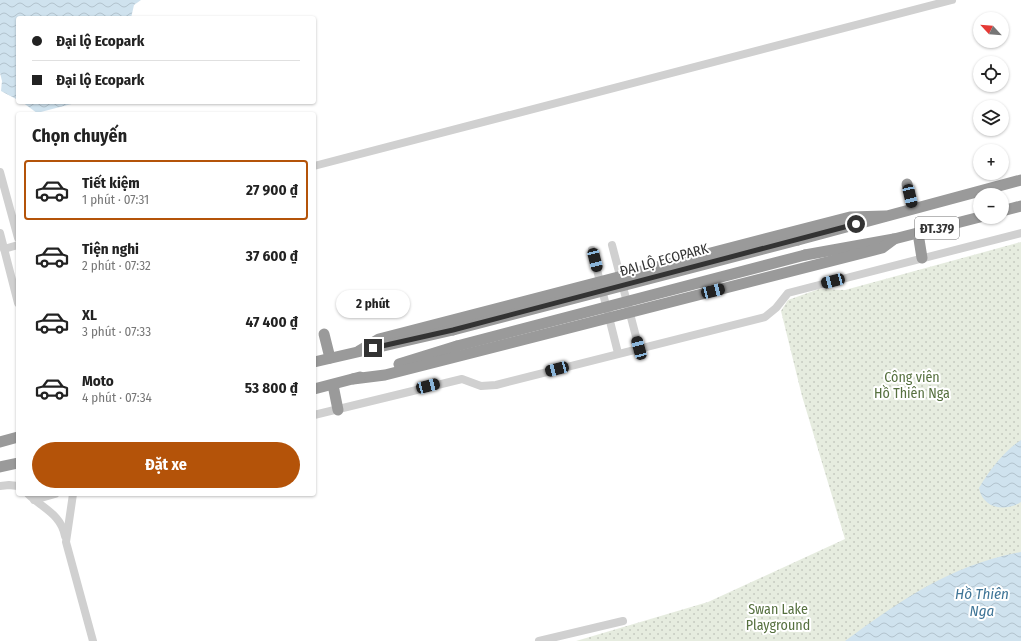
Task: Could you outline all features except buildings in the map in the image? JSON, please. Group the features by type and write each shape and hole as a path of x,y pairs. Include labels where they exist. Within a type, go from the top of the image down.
{"highway":[{"name":"ĐẠI LỘ ECOPARK","path":"316,362 453,330 1021,180"},
{"path":"907,184 913,208"},
{"path":"1009,209 1021,206"},
{"path":"359,351 379,339 850,217 885,216"},
{"name":"ĐT.379","path":"316,388 353,379 458,346 806,255 894,239 973,219"},
{"path":"918,233 922,258"},
{"path":"353,379 385,375 882,248 894,239"},
{"path":"324,334 330,358"},
{"path":"333,384 338,410"},
{"path":"0,442 16,438"},
{"path":"0,468 16,464"}],"street":[{"path":"316,165 952,0"},
{"path":"0,172 16,231"},
{"path":"0,233 16,295"},
{"path":"316,415 462,379 481,386 496,385 765,317 776,308 788,293 1021,234"},
{"path":"4,249 16,245"},
{"path":"612,245 639,348"},
{"path":"592,250 618,353"},
{"path":"0,486 16,486"},
{"path":"66,542 73,496"},
{"path":"31,497 51,511 59,520 64,531 93,641"},
{"path":"539,641 623,621"}],"green space":[{"name":"Công viên Hồ Thiên Nga","path":"1021,242 1021,641 576,641 708,602 845,539 802,396 781,311 788,300 819,289 845,290"}],"water":[{"path":"0,0 141,0 134,5 131,16 16,16 16,99 1,91 2,81 0,73"},
{"path":"25,104 71,104 41,112 36,112"},
{"path":"1021,440 1021,502 1008,507 996,507 985,500 981,495 979,488 997,462"},
{"name":"Hồ Thiên Nga","path":"1021,552 1021,641 845,641 907,598 949,575 996,558"}],"route":[{"path":"373,348 453,330 856,224"}],"park label":[{"name":"Swan Lake Playground","path":"778,618"}]}
